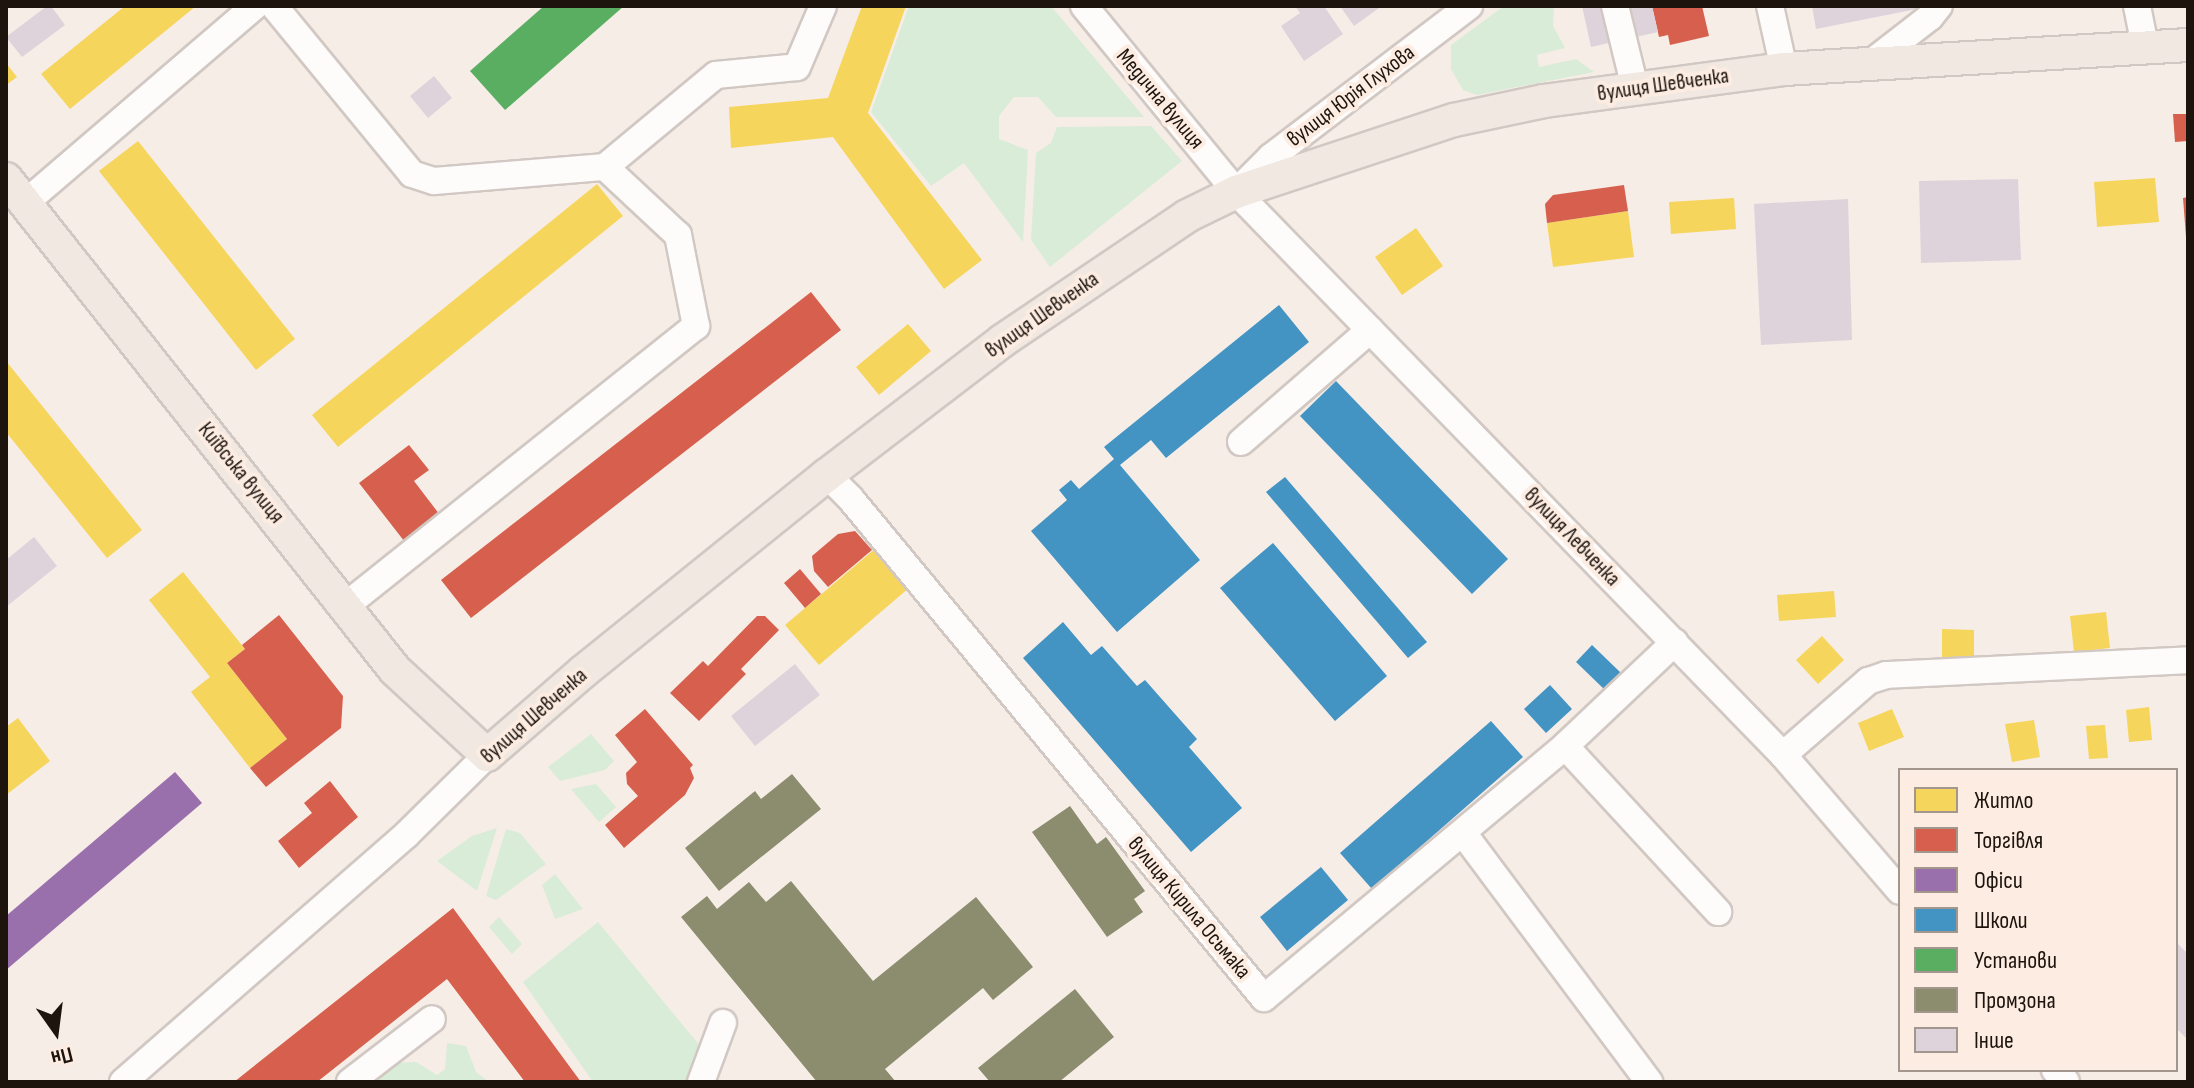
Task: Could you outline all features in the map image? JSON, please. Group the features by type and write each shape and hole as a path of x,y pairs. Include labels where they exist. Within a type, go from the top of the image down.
{"main road":[{"name":"вулиця Шевченка","path":"487,755 584,671 827,475 1002,341 1187,216 1236,192 1454,120 1544,101 1784,69 2188,45"},
{"name":"Київська вулиця","path":"15,191 347,605 395,670 487,755"}],"street":[{"path":"15,191 255,6"},
{"path":"274,6 412,174 421,179 605,167 716,75 797,67 823,6"},
{"name":"Медична вулиця","path":"1084,6 1236,192"},
{"name":"вулиця Юрія Глухова","path":"1236,192 1271,157 1469,6"},
{"path":"1615,6 1635,88"},
{"path":"1770,6 1784,69"},
{"path":"1872,62 1930,17 1939,6"},
{"path":"2137,6 2145,46"},
{"path":"347,605 696,326 678,235 605,167"},
{"name":"вулиця Левченка","path":"1236,192 1783,755 1898,889"},
{"path":"1241,442 1370,330"},
{"name":"вулиця Кирила Осьмака","path":"827,475 850,498 1264,998 1565,746 1675,642"},
{"path":"1783,755 1868,681 1886,675 2188,660"},
{"path":"1565,746 1718,912"},
{"name":"вулиця Шевченка","path":"136,1078 407,834 487,755"},
{"path":"1463,833 1649,1082"},
{"path":"350,1082 432,1019"},
{"path":"701,1082 723,1023"}],"green space":[{"path":"909,6 1051,6 1144,117 1056,117 1038,97 1014,97 999,116 999,139 1028,150 1023,242 964,163 931,186 871,112"},
{"path":"1504,6 1554,6 1553,26 1565,48 1537,55 1539,67 1576,59 1594,72 1477,95 1463,90 1451,69 1451,45"},
{"path":"1151,126 1182,161 1050,267 1031,240 1036,153 1051,143 1057,127"},
{"path":"591,734 614,761 605,770 560,781 548,767"},
{"path":"596,784 616,807 599,822 571,789"},
{"path":"497,828 477,891 437,861 472,836"},
{"path":"506,829 520,833 546,864 496,900 486,896"},
{"path":"555,874 583,909 555,919 542,885"},
{"path":"499,917 522,944 512,954 489,927"},
{"path":"598,922 705,1052 696,1082 593,1082 523,982"},
{"path":"447,1043 466,1046 476,1072 489,1082 371,1082 388,1063 416,1062 437,1075 445,1069"}],"building: Житло":[{"path":"125,6 196,6 70,109 41,74"},
{"path":"862,6 906,6 868,113 982,260 944,289 833,137 731,148 729,107 828,98"},
{"path":"6,63 17,77 6,85"},
{"path":"138,141 295,339 256,370 99,171"},
{"path":"2155,178 2159,222 2097,227 2094,182"},
{"path":"597,184 623,216 338,447 312,415"},
{"path":"1734,198 1736,229 1671,234 1669,202"},
{"path":"1628,211 1634,257 1553,267 1547,223"},
{"path":"1416,228 1443,266 1402,295 1375,257"},
{"path":"908,324 931,351 879,395 856,367"},
{"path":"6,361 142,530 107,558 6,432"},
{"path":"876,548 910,587 819,665 785,625"},
{"path":"183,572 245,649 227,663 287,739 250,768 191,692 210,677 149,600"},
{"path":"1834,591 1836,617 1779,621 1777,595"},
{"path":"2106,612 2110,648 2074,652 2070,616"},
{"path":"1942,629 1974,630 1974,661 1942,661"},
{"path":"1822,636 1844,660 1818,684 1796,660"},
{"path":"2149,707 2152,740 2129,742 2126,710"},
{"path":"1892,709 1904,737 1869,751 1858,723"},
{"path":"18,718 50,761 6,795 6,727"},
{"path":"2034,720 2040,757 2012,762 2005,724"},
{"path":"2105,725 2108,758 2089,759 2086,726"}],"building: Торгівля":[{"path":"1652,6 1702,6 1709,36 1670,45 1668,35 1659,37"},
{"path":"2173,114 2188,114 2188,141 2175,142"},
{"path":"1624,185 1628,211 1547,223 1545,204 1553,195"},
{"path":"2188,197 2188,237 2186,237 2183,198"},
{"path":"811,292 841,330 471,618 441,580"},
{"path":"409,445 429,470 414,481 443,519 408,546 359,483"},
{"path":"855,531 872,550 828,587 814,571 812,556 838,534"},
{"path":"800,569 821,594 805,608 784,583"},
{"path":"279,615 343,696 341,728 266,787 250,768 287,739 227,663 245,649 242,645"},
{"path":"757,616 765,616 779,630 741,669 746,674 699,721 670,693 703,661 708,666"},
{"path":"645,709 693,765 690,768 694,778 685,795 624,848 605,825 638,796 627,784 626,773 637,762 615,735"},
{"path":"330,781 358,817 299,868 278,841 312,813 304,803"},
{"path":"453,908 581,1082 525,1082 447,979 317,1082 234,1082"}],"building: Офіси":[{"path":"175,772 202,803 6,970 6,916"}],"building: Школи":[{"path":"1279,305 1309,342 1166,458 1151,440 1120,465 1200,560 1117,632 1031,531 1067,500 1059,490 1071,480 1079,489 1114,459 1104,447"},
{"path":"1336,381 1508,559 1472,594 1300,416"},
{"path":"1285,477 1427,642 1408,658 1266,492"},
{"path":"1273,543 1387,676 1335,721 1220,588"},
{"path":"1063,622 1091,655 1102,646 1137,686 1145,680 1197,739 1189,747 1242,808 1191,852 1023,658"},
{"path":"1592,645 1621,673 1605,690 1576,662"},
{"path":"1550,685 1572,709 1546,733 1524,709"},
{"path":"1491,721 1523,757 1372,889 1340,853"},
{"path":"1321,867 1348,900 1287,951 1260,917"}],"building: Установи":[{"path":"544,6 624,6 505,110 470,71"}],"building: Промзона":[{"path":"792,774 821,809 719,891 685,848 755,791 761,799"},
{"path":"1070,806 1097,844 1106,837 1145,891 1134,899 1143,912 1107,937 1032,832"},
{"path":"791,881 873,981 976,897 1033,967 993,1000 983,988 885,1069 896,1082 817,1082 681,917 707,896 717,909 749,882 766,902"},
{"path":"1075,989 1114,1037 1059,1082 990,1082 978,1068"}],"building: Інше":[{"path":"51,6 65,25 22,57 6,37"},
{"path":"1295,6 1324,6 1343,34 1304,61 1281,26 1300,13"},
{"path":"1340,6 1382,6 1354,26"},
{"path":"1582,6 1652,6 1658,32 1591,47"},
{"path":"1812,6 1916,6 1917,9 1816,29"},
{"path":"434,76 452,98 428,118 410,96"},
{"path":"2018,179 2021,260 1921,263 1919,181"},
{"path":"1848,199 1852,340 1761,345 1754,204"},
{"path":"34,537 57,566 6,607 6,560"},
{"path":"795,664 820,695 755,746 731,716"},
{"path":"2178,944 2188,954 2188,1040 2178,1030"}]}
